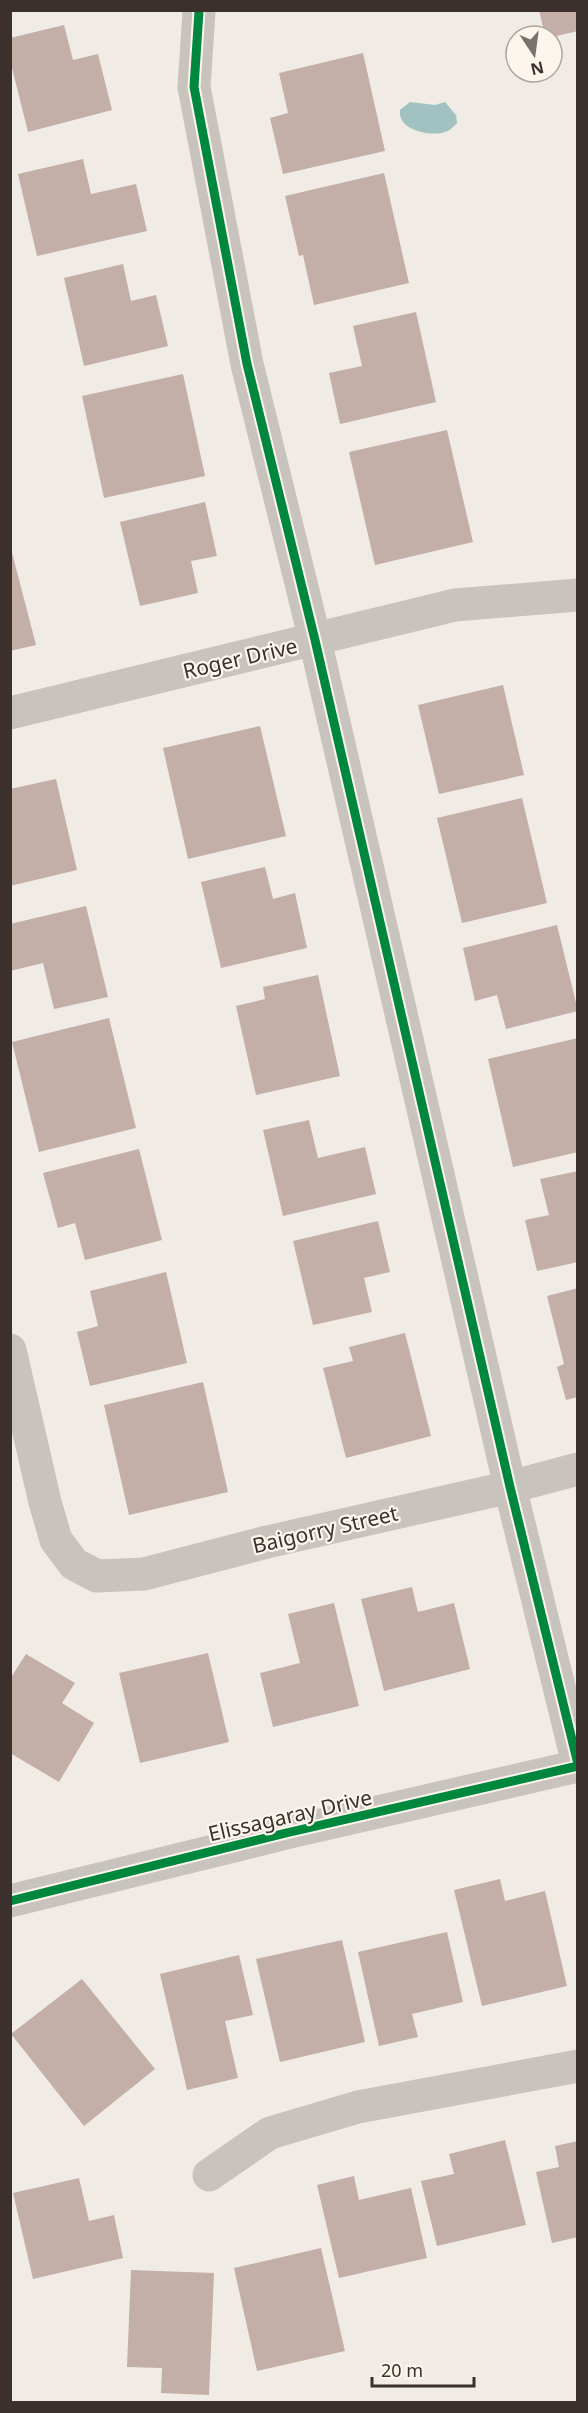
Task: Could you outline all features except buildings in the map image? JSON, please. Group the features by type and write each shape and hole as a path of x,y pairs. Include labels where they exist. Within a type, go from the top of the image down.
{"street":[{"path":"199,11 194,87 248,364 315,640 510,1487 578,1765"},
{"name":"Roger Drive","path":"10,713 455,604 578,595"},
{"name":"Baigorry Street","path":"10,1350 56,1540 74,1564 96,1576 144,1574 267,1542 510,1487 578,1469"},
{"name":"Elissagaray Drive","path":"10,1901 286,1833 578,1765"},
{"path":"209,2175 270,2133 358,2107 578,2066"}],"water":[{"path":"410,102 435,105 445,102 456,115 457,123 448,131 439,133 423,133 409,127 400,117 400,110"}],"cycle path":[{"path":"199,11 194,87 247,364 315,640 510,1487 578,1764"},
{"path":"10,1901 286,1833 578,1766"}]}
